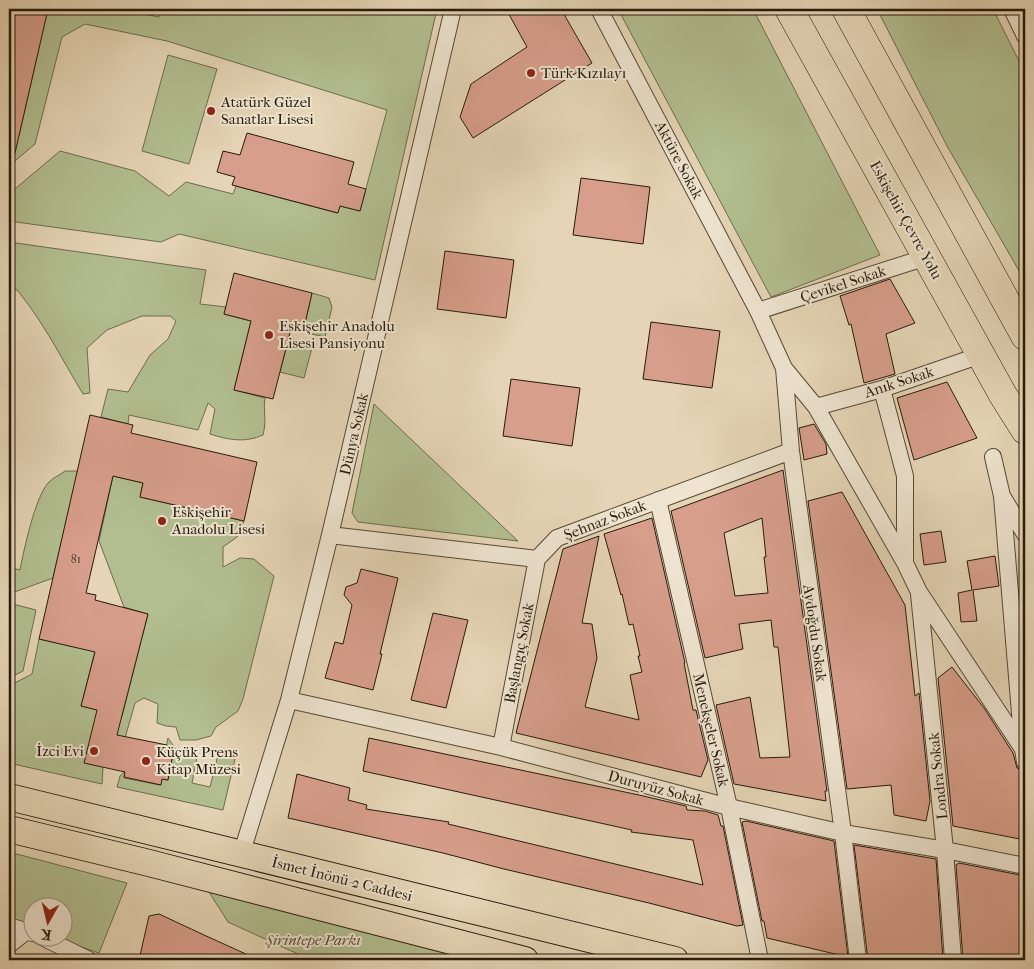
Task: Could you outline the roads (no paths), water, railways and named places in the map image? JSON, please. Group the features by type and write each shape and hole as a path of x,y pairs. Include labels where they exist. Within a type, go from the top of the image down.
{"highway":[{"name":"Eskişehir Çevre Yolu","path":"789,9 981,355 1025,430"},
{"path":"846,9 1025,336"}],"main road":[{"name":"İsmet İnönü-2 Caddesi","path":"9,797 675,960"},
{"path":"9,829 525,960"}],"street":[{"name":"Dünya Sokak","path":"240,855 289,700 330,535 453,9"},
{"name":"Aktüre Sokak","path":"599,9 758,311"},
{"path":"1012,9 1025,36"},
{"name":"Çevikel Sokak","path":"758,311 927,257"},
{"name":"Aydoğdu Sokak","path":"758,311 784,368 790,451 843,833 858,960"},
{"name":"Anık Sokak","path":"816,407 882,389 981,355"},
{"path":"784,368 816,407 905,563"},
{"name":"Londra Sokak","path":"882,389 905,476 905,563 919,592 1024,756"},
{"name":"Şehnaz Sokak","path":"537,559 558,538 790,451"},
{"path":"993,457 1002,496 1024,756"},
{"path":"1002,496 1025,534"},
{"name":"Menekşeler Sokak","path":"658,500 729,807 760,960"},
{"path":"330,535 537,559"},
{"name":"Başlangıç Sokak","path":"501,747 537,559"},
{"name":"Londra Sokak","path":"919,592 945,850 953,960"},
{"name":"Duruyüz Sokak","path":"289,700 501,747 729,807 843,833 1025,866"},
{"path":"9,926 22,930"},
{"path":"9,945 22,938"},
{"path":"60,946 89,960"}],"place":[{"name":"Türk Kızılayı","path":"531,73"},
{"name":"Atatürk Güzel Sanatlar Lisesi","path":"211,111"},
{"name":"Eskişehir Anadolu Lisesi Pansiyonu","path":"269,335"},
{"name":"Eskişehir Anadolu Lisesi","path":"162,521"},
{"name":"İzci Evi","path":"94,751"},
{"name":"Küçük Prens Kitap Müzesi","path":"146,761"}],"park label":[{"name":"Şirintepe Parkı","path":"313,940"}]}
